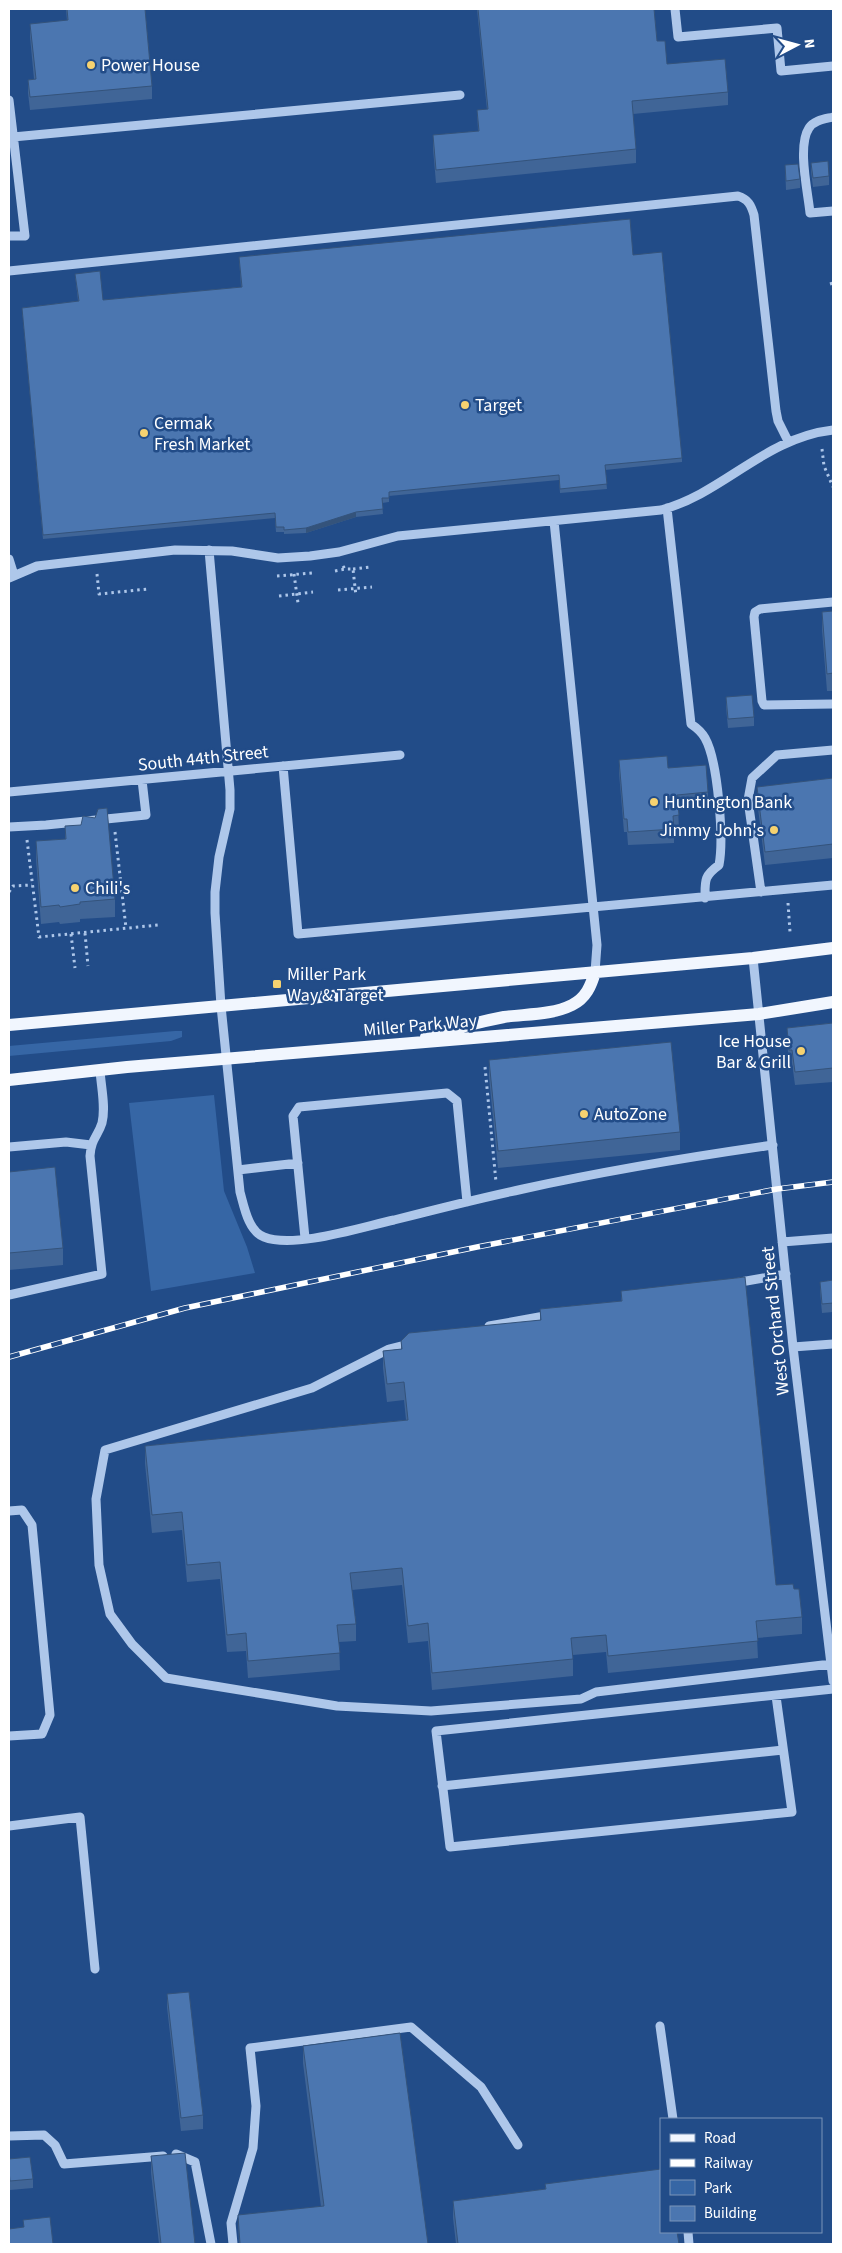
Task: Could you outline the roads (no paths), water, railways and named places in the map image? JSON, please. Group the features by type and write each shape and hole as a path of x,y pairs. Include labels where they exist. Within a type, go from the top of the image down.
{"main road":[{"name":"Miller Park Way","path":"9,1025 753,958 833,948"},
{"path":"397,1045 470,1024 553,1011 572,1006 583,998 596,972"},
{"name":"Miller Park Way","path":"9,1080 100,1070 759,1014 829,1001"}],"street":[{"path":"675,9 678,37 777,28 781,71 833,66"},
{"path":"13,137 460,95"},
{"path":"9,100 25,236 9,236"},
{"path":"833,117 821,119 810,127 805,139 804,153 810,213 833,211"},
{"path":"9,271 738,196 746,198 754,215 776,412 778,421 788,441"},
{"path":"9,558 11,577 37,566 175,550 232,550 278,558 310,556 339,552 398,536 667,508 694,497 788,441 801,436 833,430"},
{"path":"667,508 691,724 700,730 706,739 713,760 718,795 721,854 719,865 708,874 705,881 705,898"},
{"path":"554,521 597,945 596,972"},
{"path":"209,550 229,771 230,809 219,856 215,892 221,1006 238,1170 246,1212 254,1232 271,1239 305,1238 333,1234 498,1195 708,1154 773,1145"},
{"path":"833,602 760,609 755,612 754,617 762,701 764,705 833,704"},
{"path":"761,892 748,800 752,778 777,755 833,750"},
{"name":"South 44th Street","path":"9,792 400,755"},
{"path":"283,766 298,934 833,885"},
{"path":"9,827 146,815 142,780"},
{"name":"West Orchard Street","path":"753,958 793,1347 833,1679"},
{"path":"9,1295 102,1274 91,1145 101,1125 103,1115 100,1070"},
{"path":"305,1238 293,1116 299,1107 447,1093 457,1101 468,1202"},
{"path":"9,1147 66,1142 91,1145"},
{"path":"238,1170 298,1163"},
{"path":"782,1242 832,1238 833,1247"},
{"path":"729,1284 786,1274"},
{"path":"481,1328 559,1313"},
{"path":"426,1340 389,1349 312,1388 105,1450 96,1499 99,1565 110,1614 132,1644 166,1678 337,1706 431,1711 581,1699 596,1692 831,1664"},
{"path":"793,1347 833,1344"},
{"path":"9,1511 22,1510 32,1525 50,1715 42,1734 9,1736"},
{"path":"776,1696 792,1812 450,1847 436,1731 833,1689"},
{"path":"442,1786 784,1750"},
{"path":"9,1826 80,1817 95,1970"},
{"path":"660,2026 674,2118"},
{"path":"233,2244 230,2224 253,2148 256,2106 250,2048 411,2027 481,2087 518,2145"},
{"path":"9,2136 44,2135 55,2145 64,2164 179,2154 195,2162 211,2244"}],"railway":[{"path":"9,1357 185,1308 477,1247 777,1189 833,1182"}],"place":[{"name":"Power House","path":"91,65"},
{"name":"Target","path":"465,405"},
{"name":"Cermak Fresh Market","path":"144,433"},
{"name":"Huntington Bank","path":"654,802"},
{"name":"Jimmy John's","path":"774,830"},
{"name":"Chili's","path":"75,888"},
{"name":"Miller Park Way & Target","path":"277,984"},
{"name":"Ice House Bar & Grill","path":"801,1051"},
{"name":"AutoZone","path":"584,1114"}]}
